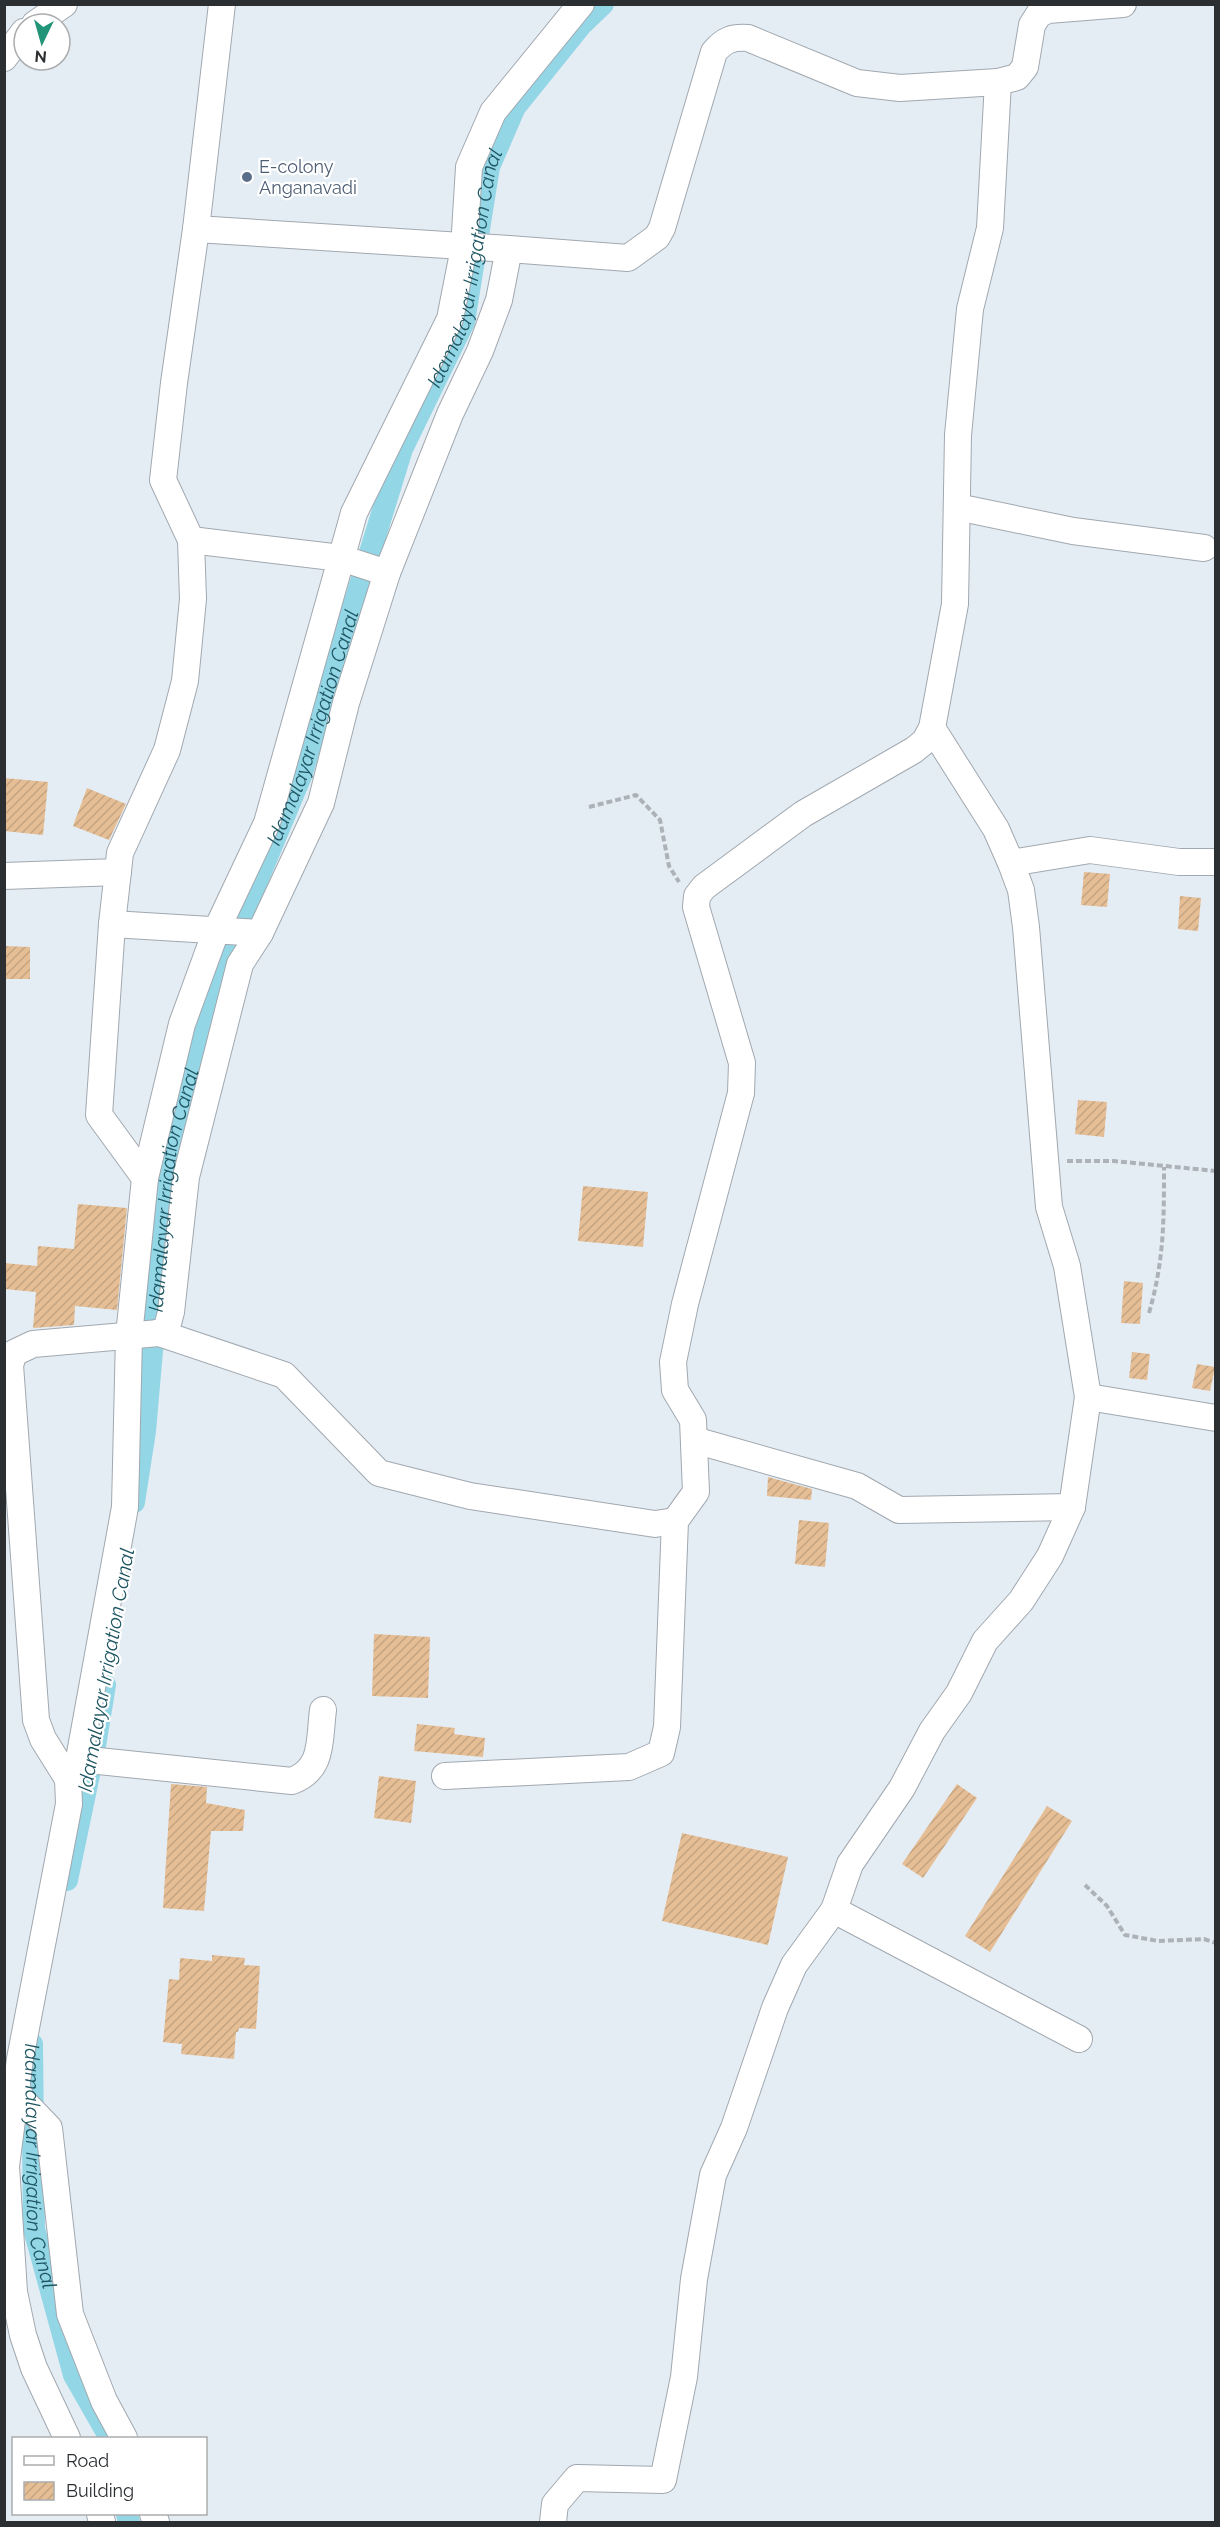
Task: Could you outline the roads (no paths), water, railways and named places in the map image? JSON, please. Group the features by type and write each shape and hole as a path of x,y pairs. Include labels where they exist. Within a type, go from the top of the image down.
{"street":[{"path":"51,12 64,4"},
{"path":"145,1178 99,1115 112,924 120,853 167,750 185,681 193,599 191,540 163,480 196,229 222,4"},
{"path":"66,2437 34,2368 23,2335 14,2292 6,2166 14,2088 124,1507 129,1336 145,1178 182,1024 216,931 267,823 354,513 450,319 464,248 469,167 493,112 581,4"},
{"path":"196,229 628,258 657,237 662,228 714,52 722,42 734,38 748,38 857,83 900,88 998,82 1017,77 1025,67 1032,25 1039,14 1048,10 1123,4"},
{"path":"4,58 12,45"},
{"path":"445,1776 629,1767 661,1753 667,1727 675,1521 696,1491 693,1420 675,1390 673,1362 685,1304 741,1093 742,1063 696,907 697,896 704,887 803,814 915,750 925,741 932,728 955,604 958,435 972,296 990,228 998,82"},
{"path":"159,1333 167,1327 171,1312 186,1177 219,1039 240,964 260,933 321,803 346,703 387,573 450,414 480,351 499,300 509,249"},
{"path":"957,507 1072,531 1203,548"},
{"path":"191,540 341,558 387,573"},
{"path":"553,2523 555,2504 577,2478 663,2480 684,2377 694,2278 713,2175 734,2128 775,2008 794,1965 834,1910 850,1864 902,1788 932,1731 959,1694 985,1641 1021,1601 1050,1556 1072,1507 1088,1397 1067,1266 1049,1207 1021,890 996,829 932,728"},
{"path":"1011,863 1090,850 1179,862 1215,862"},
{"path":"4,876 118,872"},
{"path":"112,924 260,933"},
{"path":"323,1710 316,1760 305,1775 292,1780 74,1769 43,1739 36,1720 9,1352 33,1344 159,1333 284,1375 379,1473 470,1496 655,1524 675,1521"},
{"path":"1088,1397 1215,1418"},
{"path":"694,1440 857,1486 900,1510 1072,1507"},
{"path":"834,1910 1079,2039"},
{"path":"14,2088 49,2128 70,2314 104,2401 123,2437"}],"waterway":[{"name":"Idamalayar Irrigation Canal","path":"134,1502 145,1431 170,1145 224,960 301,776 402,449 464,322 489,167 515,107 581,25 603,4"},
{"name":"Idamalayar Irrigation Canal","path":"67,1880 95,1746 105,1685"},
{"name":"Idamalayar Irrigation Canal","path":"32,2044 34,2229 74,2375 109,2437"},
{"name":"Idamalayar Irrigation Canal","path":"127,2515 129,2522"}],"place":[{"name":"E-colony Anganavadi","path":"247,177"}]}
